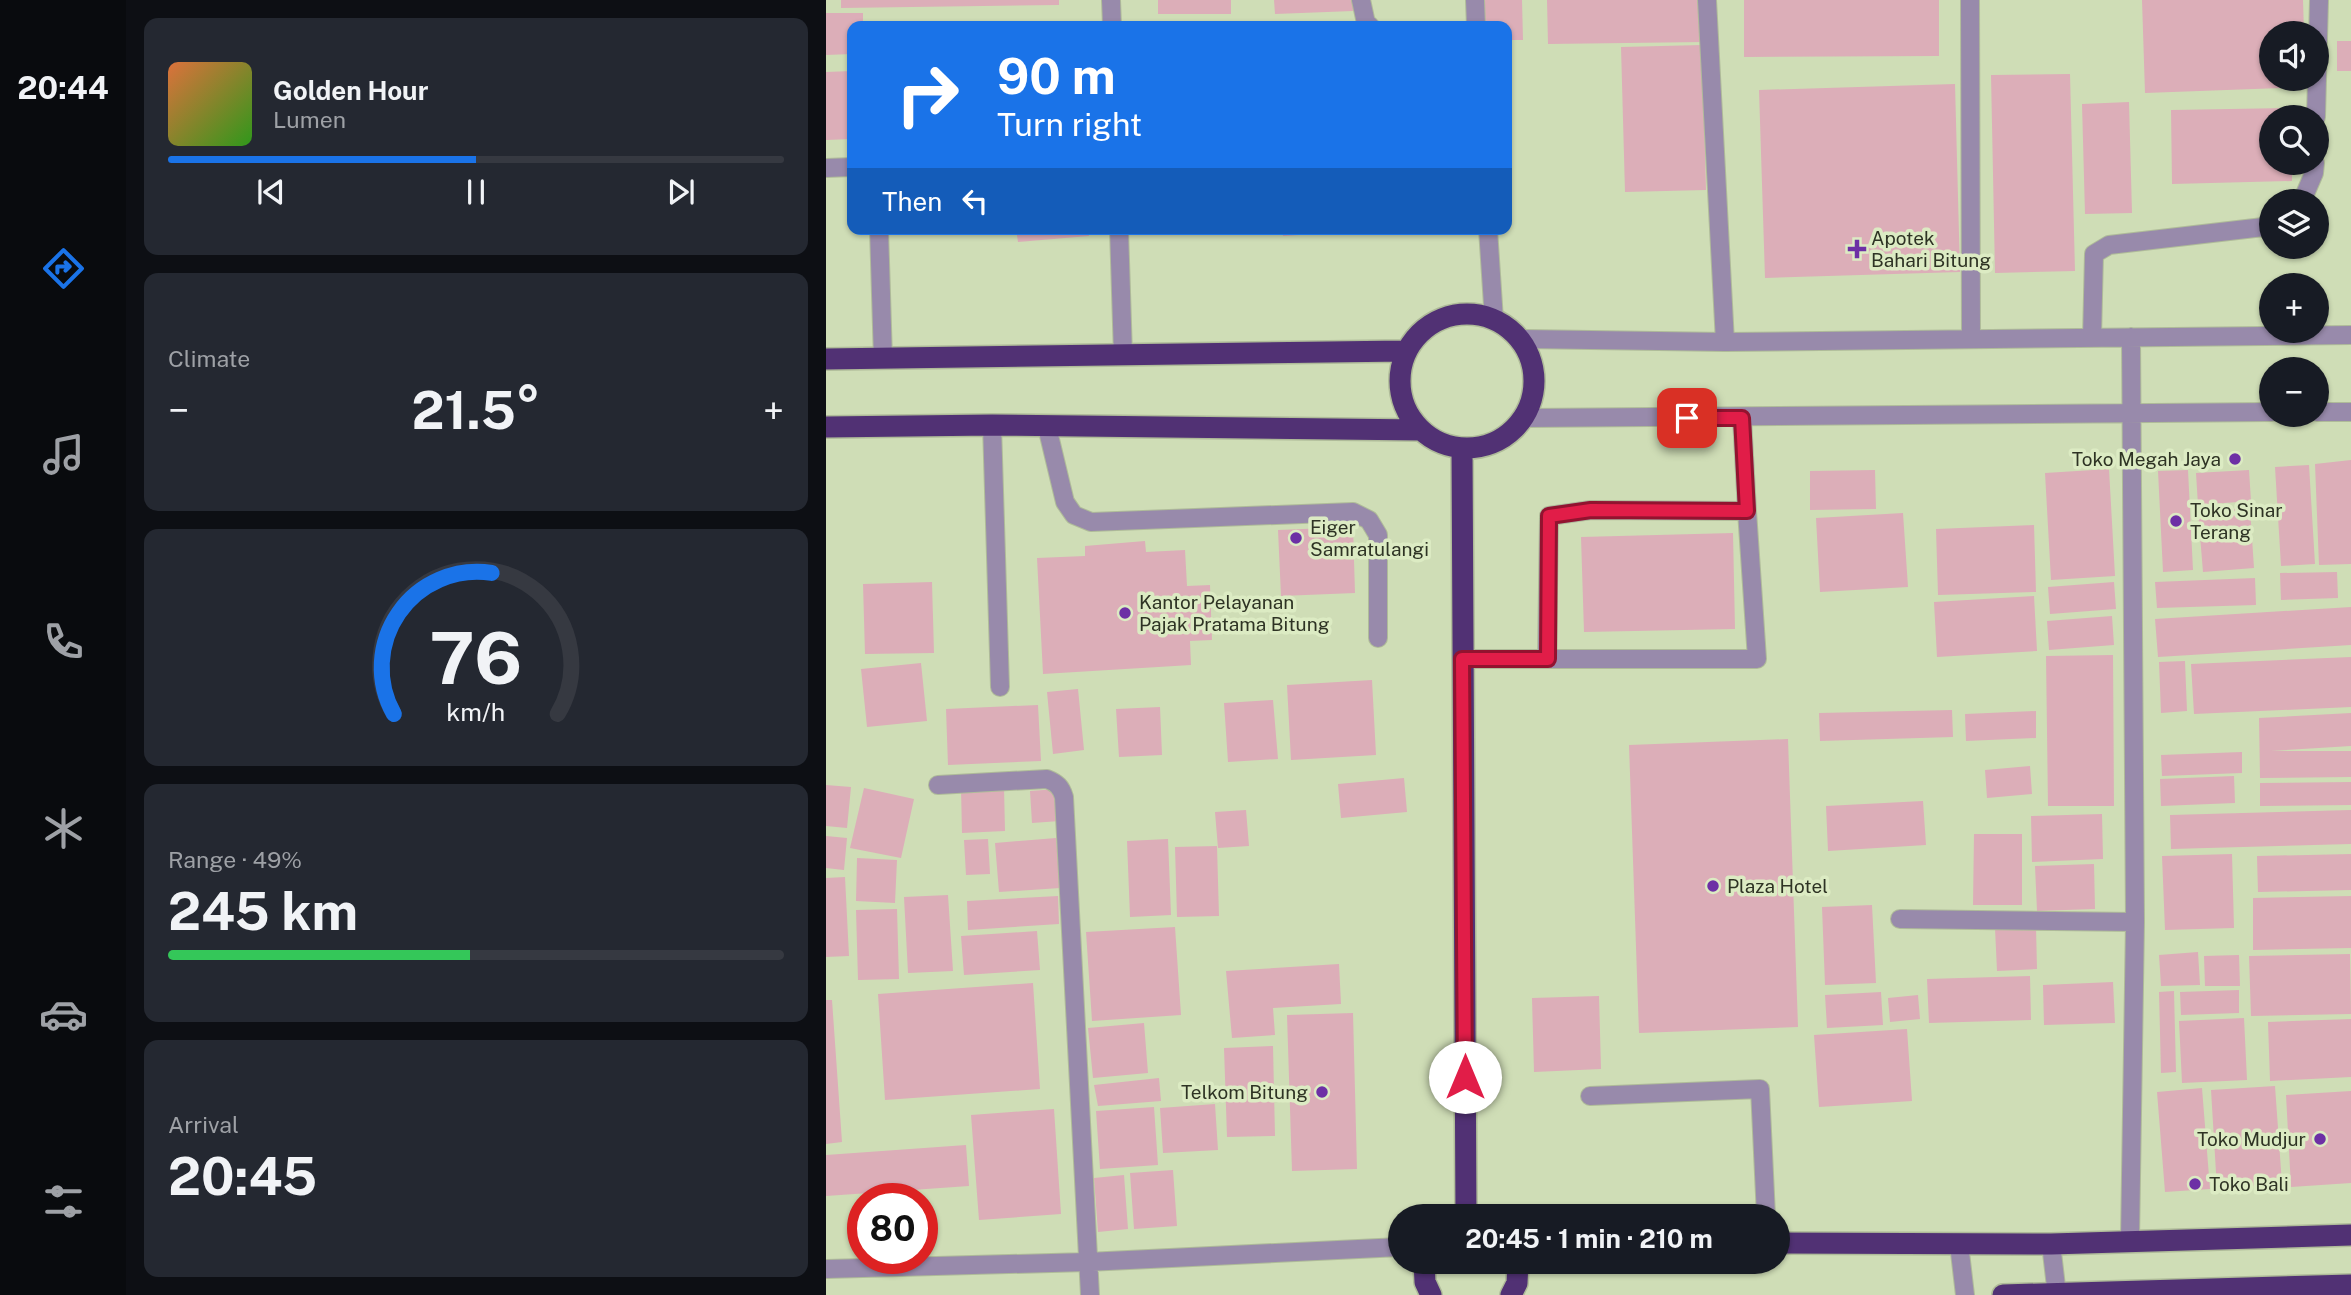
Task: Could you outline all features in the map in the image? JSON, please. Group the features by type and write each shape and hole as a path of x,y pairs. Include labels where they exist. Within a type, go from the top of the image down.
{"highway":[{"path":"1459,314 1494,320 1520,339 1528,353 1534,369 1531,403 1523,418 1507,435 1485,445 1462,448 1447,445 1421,430 1409,415 1402,397 1400,377 1404,351 1425,328 1441,319 1459,314"},
{"path":"826,359 1404,351"},
{"path":"826,428 992,425 1421,430"},
{"path":"1462,448 1466,1204"},
{"path":"1790,1243 2051,1244 2351,1235"},
{"path":"1425,1274 1431,1295"},
{"path":"1511,1295 1517,1283 1517,1274"},
{"path":"2003,1295 2351,1285"}],"street":[{"path":"1111,0 1112,21"},
{"path":"1361,0 1366,21"},
{"path":"1475,0 1476,21"},
{"path":"1707,0 1725,342"},
{"path":"1970,0 1970,340"},
{"path":"2316,105 2319,0"},
{"path":"826,168 847,167"},
{"path":"2092,338 2094,254 2109,245 2259,228"},
{"path":"879,235 883,359"},
{"path":"1119,235 1124,355"},
{"path":"1489,235 1494,320"},
{"path":"1520,339 1725,342 2351,335"},
{"path":"2130,1240 2135,922 2131,337"},
{"path":"1523,418 2259,412"},
{"path":"2329,412 2351,412"},
{"path":"1462,659 1757,659 1742,418"},
{"path":"992,425 1000,687"},
{"path":"1047,426 1065,502 1074,515 1091,522 1353,512 1369,520 1378,535 1378,638"},
{"path":"1548,659 1549,516 1591,510 1747,511"},
{"path":"938,785 1047,779 1062,789 1090,1295"},
{"path":"1899,919 2135,922"},
{"path":"1590,1096 1760,1089 1765,1204"},
{"path":"1959,1244 1965,1295"},
{"path":"2051,1244 2057,1294"},
{"path":"826,1269 1087,1262 1388,1248"}],"building":[{"path":"841,0 1059,0 1059,5 841,8"},
{"path":"1158,0 1231,0 1231,14 1158,14"},
{"path":"1274,0 1353,0 1353,11 1275,14"},
{"path":"1484,0 1522,0 1523,40 1512,40 1512,21 1485,21"},
{"path":"1547,0 1703,0 1704,42 1548,44"},
{"path":"1744,0 1939,0 1939,56 1744,57"},
{"path":"2142,0 2303,0 2304,21 2259,21 2259,89 2145,93"},
{"path":"826,13 863,13 863,21 847,21 847,54 826,55"},
{"path":"2337,41 2351,41 2351,71 2337,71"},
{"path":"1702,45 1706,190 1625,192 1621,47"},
{"path":"847,71 847,139 826,140 826,72"},
{"path":"2070,74 2075,271 1995,273 1991,75"},
{"path":"1955,84 1960,272 1765,278 1759,90"},
{"path":"2129,102 2132,213 2085,214 2082,104"},
{"path":"2259,109 2259,175 2292,175 2292,181 2172,184 2171,110"},
{"path":"1017,235 1089,236 1018,242"},
{"path":"2351,460 2351,564 2319,565 2315,464"},
{"path":"2309,465 2315,564 2281,566 2275,467"},
{"path":"2109,469 2115,576 2051,580 2045,473"},
{"path":"1875,470 1876,509 1810,510 1810,471"},
{"name":"Toko Sinar Terang","path":"2188,470 2193,570 2163,572 2158,471"},
{"path":"2249,470 2251,501 2198,505 2196,473"},
{"path":"2250,508 2254,568 2203,572 2198,511"},
{"path":"1903,513 1908,587 1820,592 1816,518"},
{"path":"2034,525 2036,592 1938,595 1936,529"},
{"path":"1353,527 1355,593 1281,596 1278,530"},
{"path":"1733,533 1735,629 1584,632 1581,537"},
{"name":"Kantor Pelayanan Pajak Pratama Bitung","path":"1145,541 1146,552 1185,550 1187,586 1210,585 1212,640 1190,641 1191,665 1043,674 1037,558 1085,556 1085,546"},
{"path":"2337,572 2338,598 2281,600 2280,573"},
{"path":"2255,578 2256,605 2157,608 2155,582"},
{"path":"932,582 934,653 865,654 863,584"},
{"path":"2114,582 2116,609 2050,614 2048,587"},
{"path":"2034,596 2037,651 1937,657 1934,602"},
{"path":"2351,607 2351,645 2158,657 2155,619"},
{"path":"2112,616 2114,645 2049,650 2047,621"},
{"path":"2113,655 2114,806 2048,806 2046,656"},
{"path":"2351,657 2351,707 2194,714 2191,664"},
{"path":"2185,661 2187,711 2161,713 2159,662"},
{"path":"921,663 927,721 867,727 861,669"},
{"path":"1372,680 1376,755 1291,760 1287,685"},
{"path":"1078,689 1084,750 1053,754 1047,692"},
{"path":"1273,700 1278,759 1228,762 1224,703"},
{"path":"1038,705 1041,761 948,765 946,709"},
{"path":"1160,707 1162,755 1119,757 1116,709"},
{"path":"1952,710 1953,737 1820,741 1819,713"},
{"path":"2036,711 2036,738 1966,741 1965,714"},
{"path":"2351,713 2351,746 2271,751 2351,751 2351,777 2260,778 2259,718"},
{"name":"Plaza Hotel","path":"1788,739 1798,1027 1639,1033 1629,745"},
{"path":"2242,752 2242,773 2162,776 2161,755"},
{"path":"2030,766 2032,794 1987,798 1985,770"},
{"path":"2234,776 2235,803 2161,806 2160,779"},
{"path":"1404,778 1407,812 1341,818 1338,784"},
{"path":"2351,782 2351,805 2260,806 2260,783"},
{"path":"826,785 851,787 847,828 826,826"},
{"path":"1004,787 1005,831 962,833 961,789"},
{"path":"864,788 914,799 901,858 850,848"},
{"path":"1057,789 1060,821 1032,823 1030,791"},
{"path":"1923,801 1926,845 1828,851 1826,806"},
{"path":"1246,810 1249,846 1218,848 1215,812"},
{"path":"2351,810 2351,844 2171,849 2170,815"},
{"path":"2102,814 2103,859 2032,862 2031,816"},
{"path":"1974,834 2022,834 2022,905 1973,905"},
{"path":"826,836 847,838 844,870 826,868"},
{"path":"1056,838 1060,888 999,892 995,843"},
{"path":"988,839 990,874 966,875 964,840"},
{"path":"1168,839 1171,915 1130,917 1127,841"},
{"path":"1217,846 1219,916 1177,917 1175,847"},
{"path":"2232,854 2234,928 2165,930 2162,856"},
{"path":"2351,854 2351,890 2258,892 2257,856"},
{"path":"857,858 897,860 895,903 856,901"},
{"path":"2094,864 2095,909 2037,911 2035,866"},
{"path":"845,877 849,956 826,957 826,878"},
{"path":"948,895 953,971 908,973 904,897"},
{"path":"1058,896 1059,924 968,930 967,901"},
{"path":"2351,896 2351,948 2253,950 2253,898"},
{"path":"1872,905 1876,983 1825,985 1822,907"},
{"path":"897,909 899,979 858,980 856,910"},
{"path":"1175,927 1181,1015 1092,1021 1086,932"},
{"path":"2036,927 2037,969 1997,971 1995,928"},
{"path":"1037,931 1040,970 964,975 961,936"},
{"path":"2198,952 2200,985 2161,986 2159,955"},
{"path":"2350,954 2351,1014 2251,1016 2249,956"},
{"path":"2239,955 2240,986 2205,986 2204,956"},
{"path":"1339,964 1341,1004 1273,1008 1275,1035 1232,1038 1226,971"},
{"path":"2030,976 2031,1020 1929,1023 1927,979"},
{"path":"2113,982 2115,1023 2044,1025 2043,985"},
{"path":"1033,983 1040,1089 885,1100 878,994"},
{"path":"2239,990 2239,1013 2181,1015 2180,992"},
{"path":"2174,991 2176,1072 2161,1073 2159,992"},
{"path":"1881,992 1883,1025 1827,1028 1825,995"},
{"path":"1918,995 1920,1019 1890,1022 1888,998"},
{"path":"1599,996 1601,1069 1534,1072 1532,998"},
{"path":"826,1000 832,1000 842,1142 826,1144"},
{"name":"Telkom Bitung","path":"1353,1013 1357,1169 1292,1171 1287,1015"},
{"path":"2244,1018 2247,1080 2182,1083 2179,1021"},
{"path":"2351,1019 2351,1077 2270,1081 2268,1022"},
{"path":"1144,1023 1148,1073 1093,1078 1088,1028"},
{"path":"1907,1029 1912,1101 1819,1107 1814,1035"},
{"path":"1273,1046 1275,1136 1227,1137 1224,1048"},
{"path":"1159,1078 1161,1101 1098,1106 1094,1085"},
{"path":"2275,1086 2282,1184 2217,1189 2211,1090"},
{"path":"2202,1088 2210,1189 2165,1192 2157,1092"},
{"name":"Toko Mudjur","path":"2351,1091 2351,1183 2291,1187 2286,1095"},
{"path":"1215,1104 1218,1150 1163,1153 1160,1108"},
{"path":"1154,1107 1158,1165 1100,1169 1096,1111"},
{"path":"1054,1109 1061,1214 979,1220 971,1115"},
{"path":"966,1145 969,1186 938,1188 938,1183 847,1183 847,1195 826,1196 826,1155"},
{"path":"1173,1170 1177,1226 1134,1229 1130,1173"},
{"path":"1124,1175 1128,1229 1098,1232 1094,1178"}],"place":[{"name":"Apotek Bahari Bitung","path":"1857,249"},
{"name":"Toko Megah Jaya","path":"2235,459"},
{"name":"Toko Sinar Terang","path":"2176,521"},
{"name":"Eiger Samratulangi","path":"1296,538"},
{"name":"Kantor Pelayanan Pajak Pratama Bitung","path":"1125,613"},
{"name":"Plaza Hotel","path":"1713,886"},
{"name":"Telkom Bitung","path":"1322,1092"},
{"name":"Toko Mudjur","path":"2320,1139"},
{"name":"Toko Bali","path":"2195,1184"}],"route":[{"path":"1465,1077 1462,659 1548,659 1549,516 1591,510 1747,511 1742,418 1687,418"}]}
